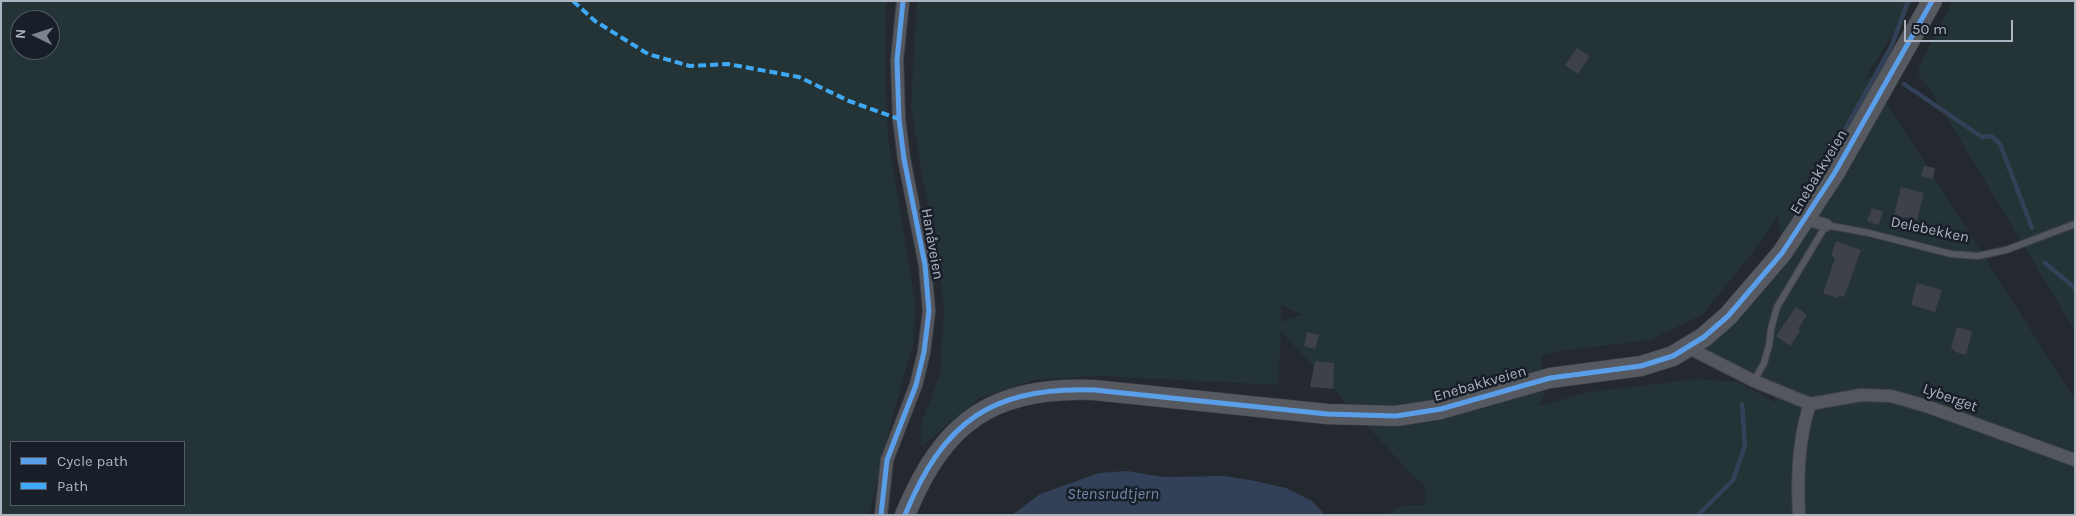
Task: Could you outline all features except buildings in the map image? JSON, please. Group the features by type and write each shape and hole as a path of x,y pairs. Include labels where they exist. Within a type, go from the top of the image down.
{"main road":[{"name":"Enebakkveien","path":"905,515 927,468 958,430 1000,402 1033,392 1060,389 1094,390 1327,414 1396,416 1441,409 1560,376 1651,364 1663,361 1689,348 1716,328 1740,304 1770,268 1806,219 1834,174 1932,1"}],"street":[{"name":"Hanåveien","path":"882,515 887,460 916,384 924,352 929,311 925,265 904,159 899,119 896,60 903,1"},
{"name":"Delebekken","path":"1806,219 1826,225"},
{"path":"1689,348 1754,381 1810,404 1805,418 1799,453 1799,515"},
{"name":"Lyberget","path":"1810,404 1861,395 1891,396 1926,406 2075,460"}],"lane":[{"name":"Delebekken","path":"1826,225 1864,232 1951,254 1978,256 2006,250 2075,224"},
{"path":"1754,381 1764,363 1773,317 1777,307 1826,225"}],"shaded area":[{"path":"1,1 886,1 885,71 888,137 915,303 913,345 894,410 869,515 1,515"},
{"path":"917,1 1913,1 1864,80 1870,76 2075,400 2075,515 1386,515 1404,505 1425,505 1425,485 1414,477 1281,331 1278,385 1101,376 1038,379 980,398 921,447 921,425 940,374 944,310 937,249 911,107","holes":["1778,216 1782,247 1729,328 1687,356 1710,355 1756,373 1777,403 1738,382 1698,379 1589,392 1539,406 1545,392 1541,356 1558,351 1650,340 1702,315 1760,243","1281,305 1302,315 1281,322"]},
{"path":"1953,1 2075,1 2075,331 1929,88 1918,75 1920,72 1918,69"}],"water":[{"name":"Stensrudtjern","path":"1127,471 1164,477 1225,476 1255,481 1286,488 1312,501 1325,515 1012,515 1040,494 1099,473"}],"waterway":[{"path":"1838,142 1892,45 1908,1"},
{"path":"1904,84 1982,137 1991,136 2000,144 2032,228"},
{"path":"2045,263 2075,288"},
{"path":"1698,515 1733,480 1745,446 1742,404"}],"marked path":[{"path":"573,1 595,21 648,54 690,66 728,64 799,77 849,101 899,119"}],"cycle path":[{"path":"881,515 887,460 916,385 924,352 929,311 925,265 904,159 899,119 897,60 903,1"},
{"path":"905,515 920,483 936,456 955,434 976,416 999,403 1027,395 1058,390 1094,390 1327,414 1396,416 1441,409 1550,378 1641,366 1673,356 1704,337 1728,316 1782,253 1834,174 1932,1"}]}
